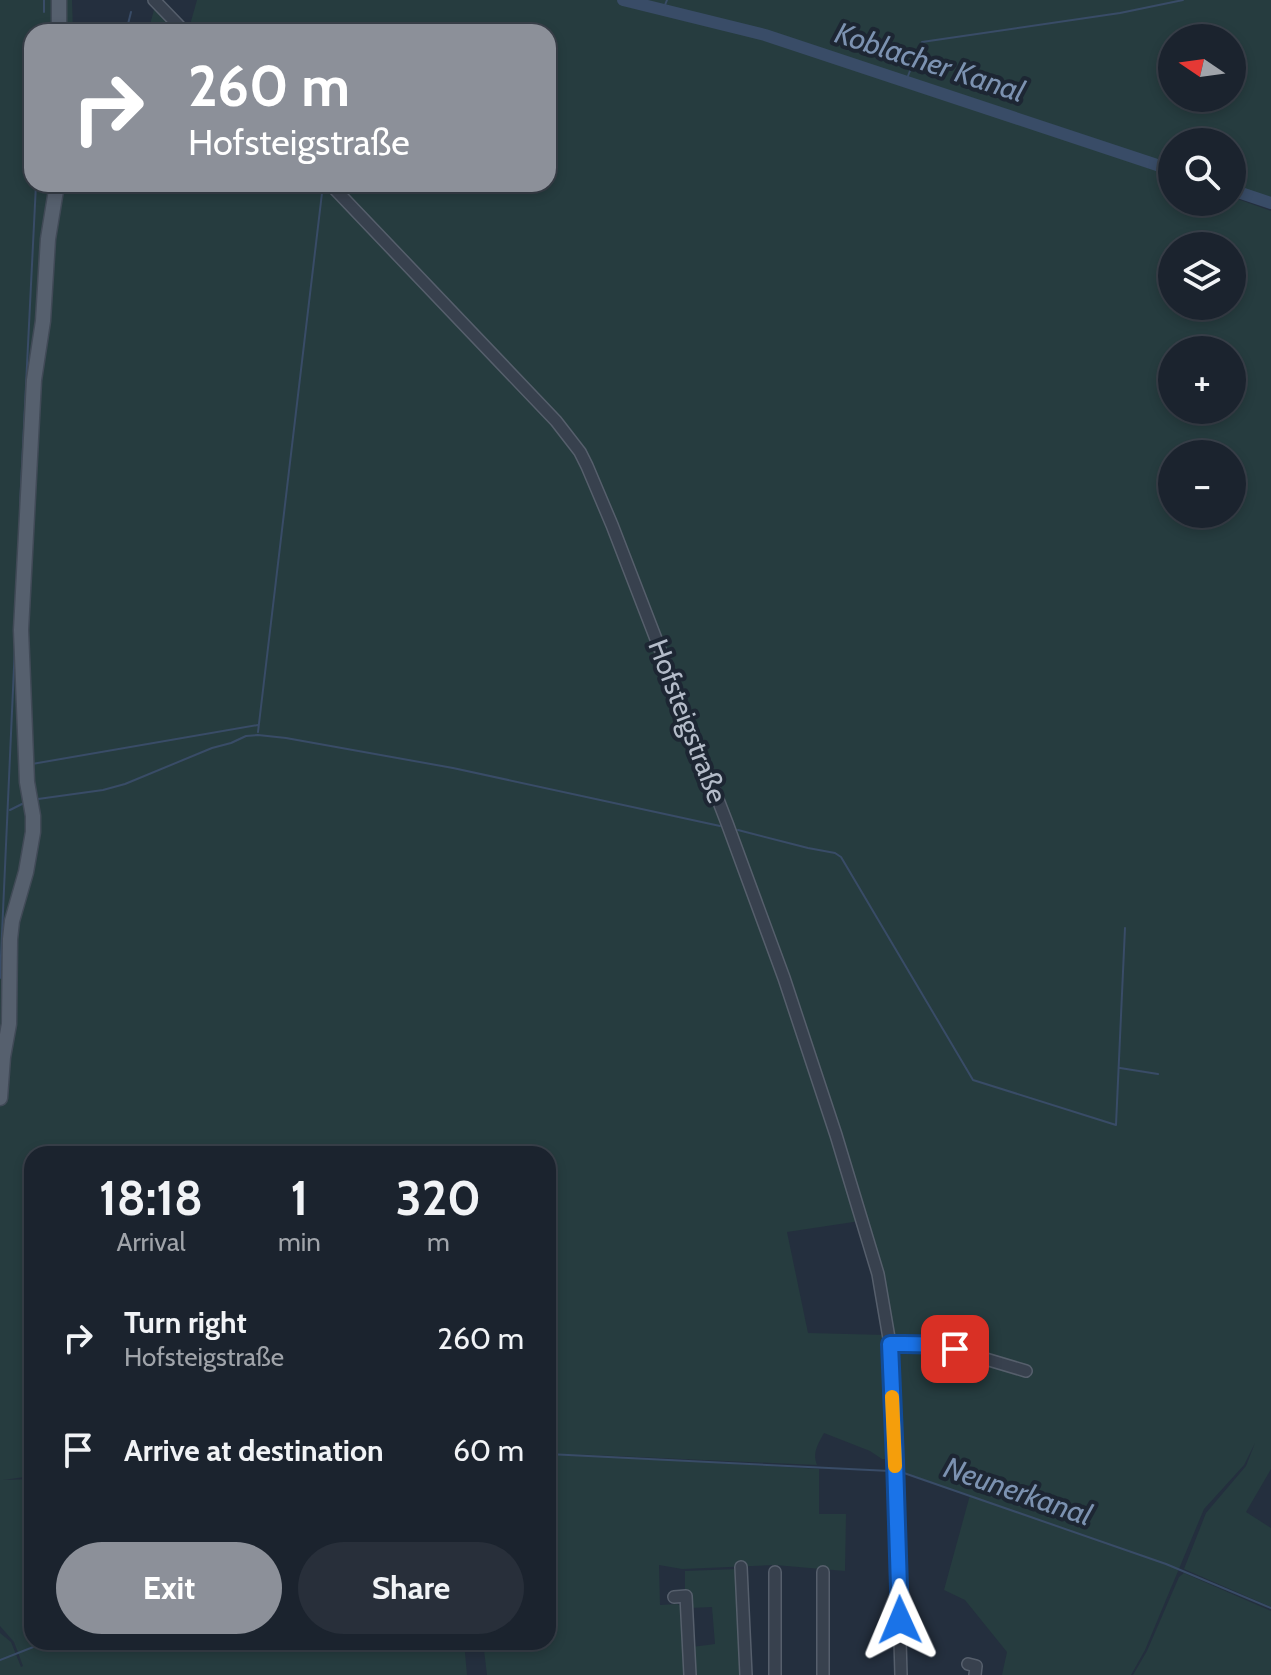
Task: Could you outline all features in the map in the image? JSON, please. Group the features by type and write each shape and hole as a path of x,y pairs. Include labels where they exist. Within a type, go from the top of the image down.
{"main road":[{"path":"59,0 59,24"},
{"path":"0,1098 9,1024 12,921 33,832 27,782 21,630 34,380 56,192"}],"street":[{"path":"154,0 177,24"},
{"name":"Hofsteigstraße","path":"338,192 556,421 580,452 612,525 727,823 784,978 878,1274 890,1344 901,1675"},
{"path":"890,1344 942,1346 1026,1371"},
{"path":"741,1567 746,1675"},
{"path":"775,1572 775,1675"},
{"path":"823,1572 823,1675"},
{"path":"674,1597 686,1596 690,1675"}],"green space":[{"path":"0,0 72,0 73,24 24,24 24,192 332,192 544,416 334,192 556,192 556,24 190,24 197,0 1271,0 1271,208 1246,200 1246,128 1158,128 1158,216 1246,216 1246,202 1271,211 1271,1469 1246,1512 1271,1528 1271,1607 1184,1569 1206,1513 1246,1466 1255,1443 1244,1465 1204,1509 1145,1650 1131,1675 1002,1675 1007,1652 965,1600 944,1590 970,1495 899,1471 893,1459 882,1459 824,1433 815,1453 817,1465 571,1454 819,1469 819,1514 846,1514 845,1571 775,1565 682,1569 659,1565 660,1605 677,1604 683,1607 689,1675 487,1675 484,1650 556,1650 556,1146 24,1146 24,1477 3,1480 24,1479 24,1650 465,1650 467,1675 0,1675 0,1633 11,1642 23,1666 14,1642 0,1626","holes":["860,1221 886,1335 808,1333 787,1232"]},
{"path":"155,6 172,24 150,24"},
{"path":"738,1569 745,1675 694,1675 692,1647 715,1644 712,1607 690,1608 685,1592 685,1571"},
{"path":"1184,1573 1271,1611 1271,1675 1133,1675 1147,1651 1179,1577"}],"waterway":[{"path":"44,0 44,12"},
{"name":"Koblacher Kanal","path":"623,0 765,35 1158,165"},
{"path":"663,10 667,0"},
{"path":"920,47 922,42 1120,13 1183,0"},
{"path":"128,24 131,12"},
{"path":"906,81 917,53"},
{"path":"20,506 36,192"},
{"path":"258,732 322,193"},
{"name":"Koblacher Kanal","path":"1246,195 1271,203"},
{"path":"0,978 15,645"},
{"path":"32,764 258,725"},
{"path":"38,799 125,784 212,748 258,735 453,768 720,826"},
{"path":"10,810 26,802"},
{"path":"738,830 841,857 973,1080 1116,1125 1125,928"},
{"path":"1120,1068 1158,1074"},
{"name":"Neunerkanal","path":"556,1454 890,1471"},
{"name":"Neunerkanal","path":"901,1472 1166,1564 1271,1608"},
{"name":"Neunerkanal","path":"0,1660 26,1650"}],"slow traffic":[{"path":"892,1397 895,1466"}],"route":[{"path":"900,1620 890,1344 916,1343 955,1349"}]}
